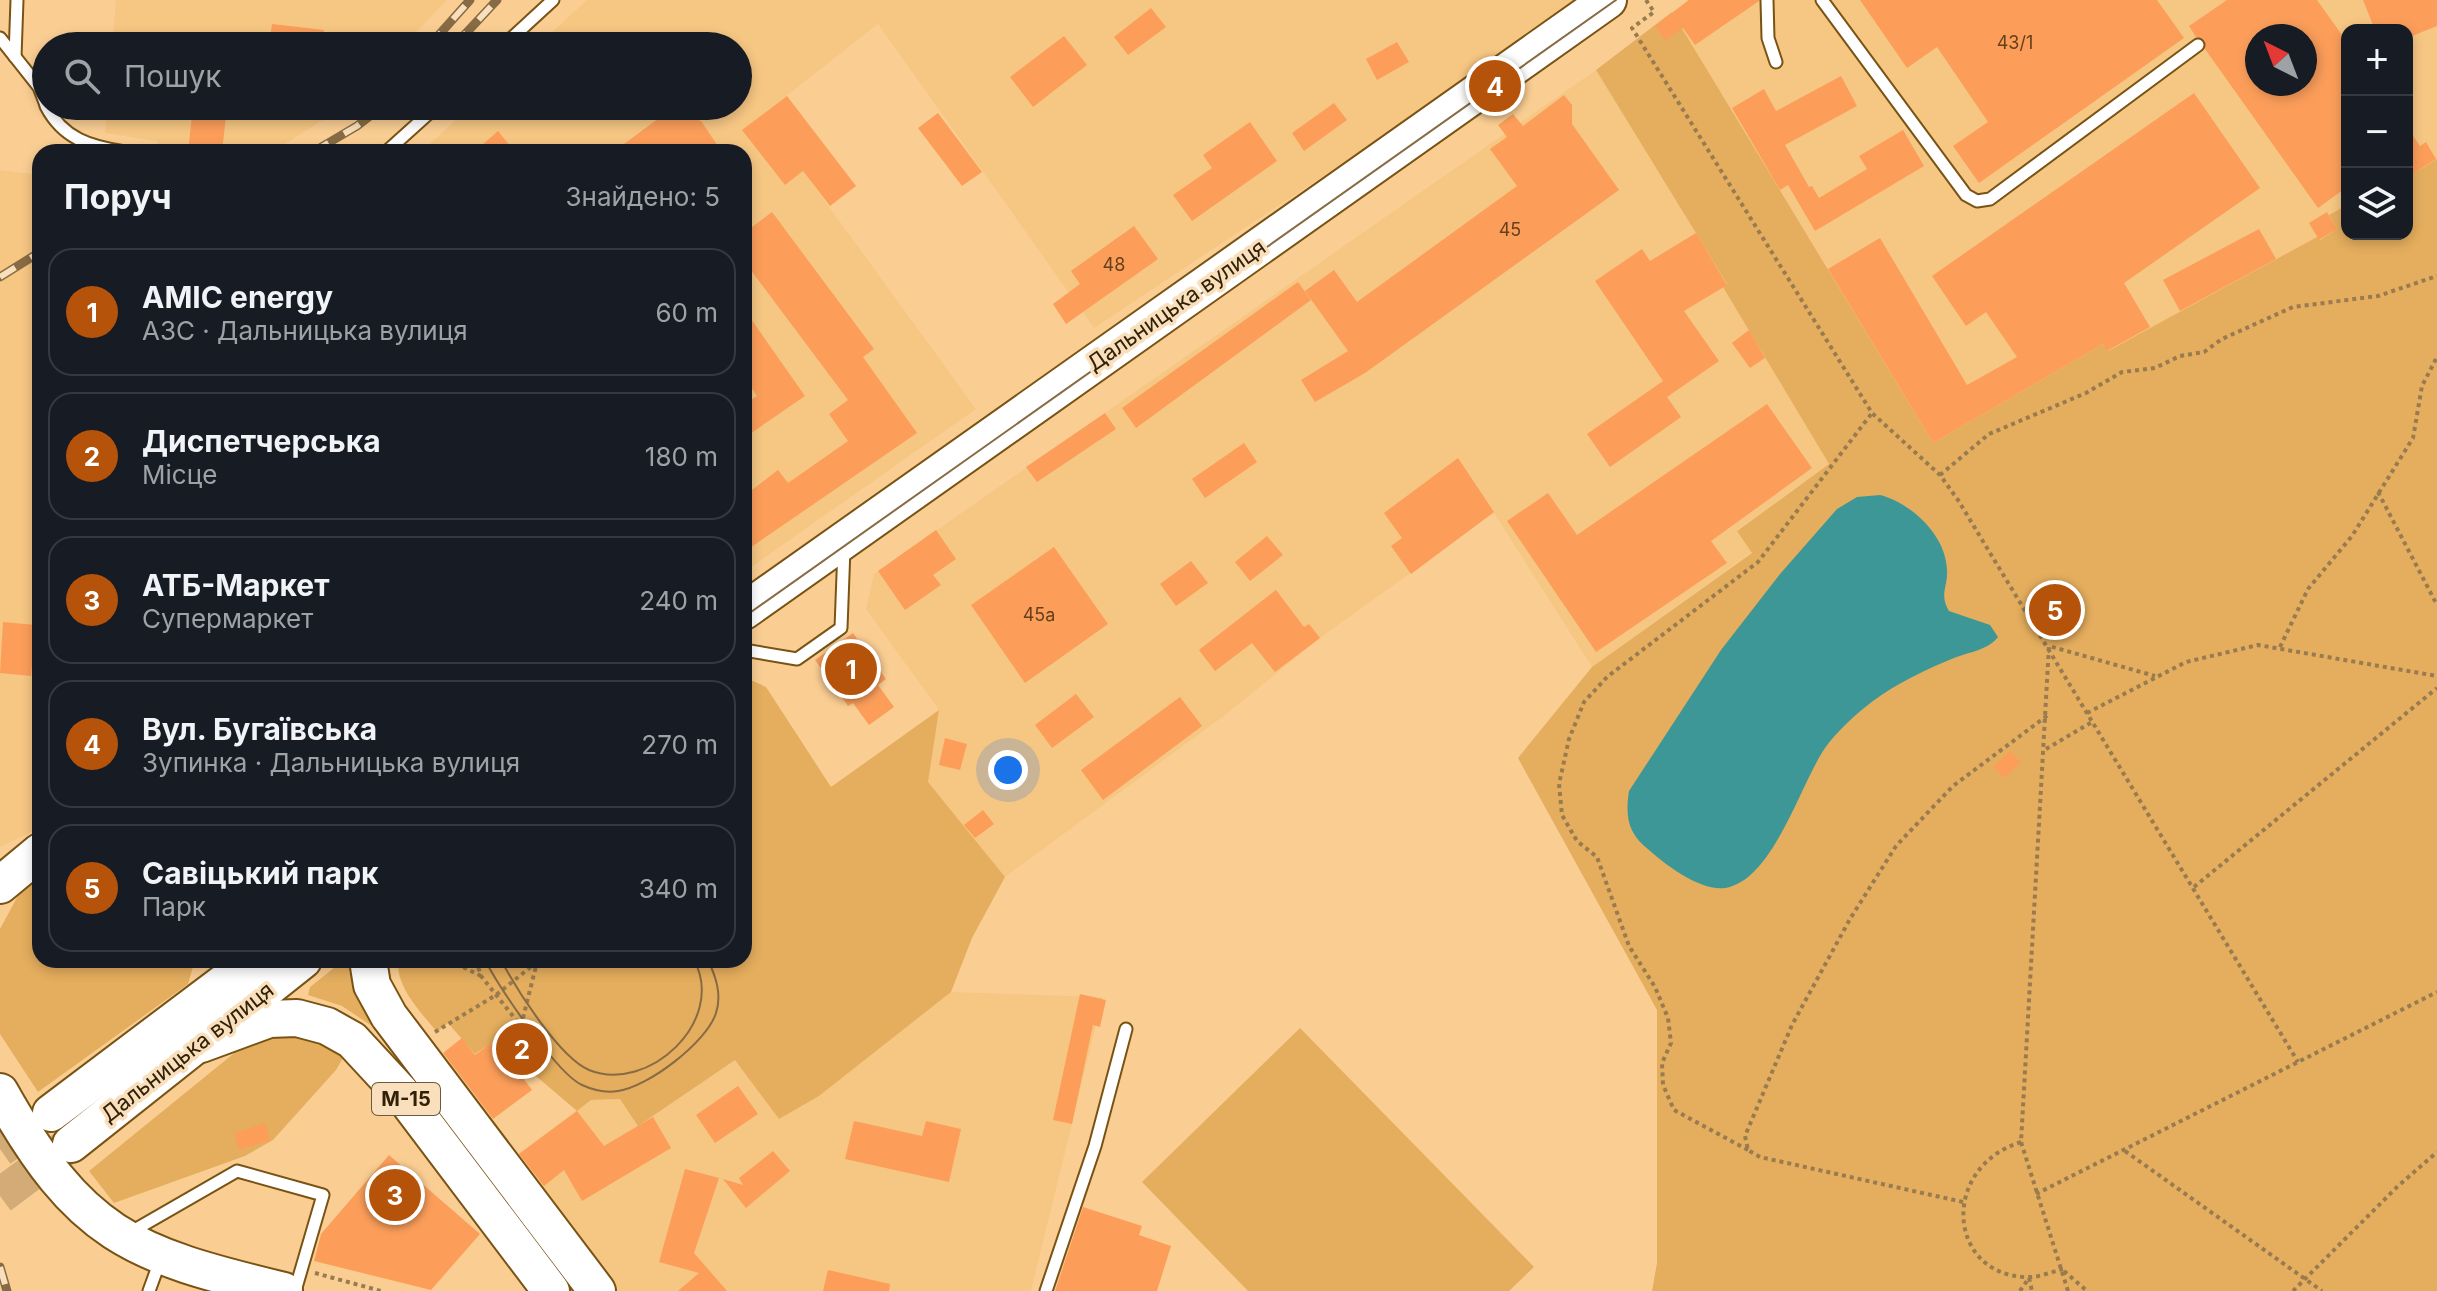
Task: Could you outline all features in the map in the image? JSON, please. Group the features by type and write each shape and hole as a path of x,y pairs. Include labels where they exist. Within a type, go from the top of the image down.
{"main road":[{"name":"Дальницька вулиця","path":"752,605 1608,0"},
{"path":"0,885 32,859"},
{"name":"М-15","path":"205,968 197,993 192,1030 297,1018 327,1026 352,1040 402,1094 551,1291"},
{"name":"Дальницька вулиця","path":"71,1144 192,1030 247,968"},
{"name":"Дальницька вулиця","path":"51,1113 290,968"},
{"path":"369,968 372,985 389,1016 597,1291"},
{"path":"0,1092 42,1163 63,1189 120,1238 161,1257 293,1280"}],"lane":[{"path":"15,57 17,0"},
{"path":"518,32 553,0"},
{"path":"1767,0 1768,38 1776,62"},
{"path":"1822,0 1966,195 1977,201 1990,199 2198,45"},
{"path":"0,38 32,78"},
{"path":"56,120 84,144"},
{"path":"395,144 421,120"},
{"path":"752,651 797,659 841,628 844,540"},
{"path":"1046,1291 1095,1146 1126,1029"},
{"path":"120,1238 237,1171 323,1195 293,1280 295,1291"},
{"path":"149,1291 161,1257"}],"path":[{"path":"1646,0 1654,12 1632,28 1872,413 1940,475 2049,646 2298,1062"},
{"path":"1940,475 1989,434 2086,393 2122,372 2155,368 2180,356 2204,352 2222,339 2293,307 2378,296 2437,276"},
{"path":"2280,647 2308,589 2341,552 2413,438 2422,386 2437,357"},
{"path":"1872,413 1758,562 1607,677 1584,702 1569,739 1559,784 1562,815 1577,841 1597,857 1629,946 1655,987 1668,1018 1671,1043 1662,1063 1663,1085 1674,1110 1760,1157 1963,1202"},
{"path":"2378,492 2437,605"},
{"path":"2087,713 2155,676 2211,653 2258,645 2437,676"},
{"path":"2049,646 2155,676"},
{"path":"2049,646 2048,715 2021,1142 2068,1291"},
{"path":"2194,887 2437,688"},
{"path":"1748,1150 1745,1136 1792,1025 1850,919 1896,846 1953,786 2048,715"},
{"path":"2046,749 2092,722"},
{"path":"465,968 481,976"},
{"path":"478,968 481,976 521,1026 535,968"},
{"path":"431,1041 440,1027 459,1019 496,995 529,968"},
{"path":"2036,1194 2437,992"},
{"path":"2021,1142 2000,1149 1982,1162 1969,1180 1963,1202 1964,1224 1971,1245 1985,1262 2004,1274 2029,1278 2063,1269"},
{"path":"2125,1151 2322,1291"},
{"path":"2293,1291 2437,1152"},
{"path":"2063,1269 2087,1291"},
{"path":"2020,1291 2029,1278"},
{"path":"2029,1278 2032,1291"},
{"path":"293,1280 381,1291"}],"shaded area":[{"path":"116,0 447,0 416,32 113,32"},
{"path":"587,0 1587,1 1094,328 878,24 743,130 785,185 803,171 976,409 752,566 752,144 430,144 456,120 752,120 752,32 552,32"},
{"path":"1688,0 2437,0 2437,159 2413,174 2413,24 2341,24 2341,208 2329,215 2337,229 2107,351 2103,344 1933,443 1672,12"},
{"path":"1672,12 1933,443 2103,344 2108,351 2317,237 2320,240 2337,229 2329,215 2341,208 2341,240 2413,240 2413,174 2437,159 2437,1291 1652,1291 1657,1263 1657,1010 1518,758 1592,667 1752,553 1737,531 1829,464 1723,287 1727,284 1596,70"},
{"path":"1596,70 1727,285 1724,287 1829,464 1737,530 1752,552 1592,667 1494,513 1320,638 1225,715 1005,877 927,782 939,710 866,609 874,574"},
{"path":"106,120 323,120 285,144 157,144 157,141 105,133"},
{"path":"0,170 32,174 32,832 0,847"},
{"path":"752,681 766,687 831,787 939,710 928,782 1005,877 972,938 951,992 819,1096 779,1119 735,1060 638,1126 620,1099 591,1100 577,1111 523,1065 502,1036 475,1054 448,1023 437,1032 405,990 398,970 752,968"},
{"path":"32,881 32,968 193,968 188,984 38,1092 0,1034 0,929 20,892"},
{"path":"334,968 358,968 380,1020 372,1026 342,1006 308,995 310,987"},
{"path":"951,992 1103,997 1031,1291 612,1291 515,1156 591,1100 621,1099 638,1125 735,1059 779,1119 819,1096"},
{"path":"1300,1028 1534,1267 1509,1291 1248,1291 1142,1182"},
{"path":"276,1034 315,1037 341,1051 343,1058 336,1070 273,1140 245,1156 114,1203 89,1171 238,1050"}],"water":[{"path":"1880,495 1915,513 1934,533 1945,557 1947,576 1944,595 1949,611 1990,625 1998,637 1984,648 1954,658 1892,688 1841,729 1816,763 1774,847 1746,879 1720,888 1687,878 1636,838 1628,817 1629,791 1721,650 1780,574 1837,509 1857,497"}],"building":[{"path":"1689,0 1759,1 1695,45 1683,28 1665,40 1655,26"},
{"path":"1860,0 2157,0 2184,38 1979,183 1953,146 1988,122 1937,47 1907,68"},
{"path":"2227,0 2317,0 2341,34 2341,191 2318,208 2205,49 2205,41 2196,37 2189,26"},
{"path":"2363,0 2437,0 2437,26 2413,36 2413,24 2373,24"},
{"path":"1151,8 1166,27 1128,55 1114,37"},
{"path":"272,24 324,30 324,32 271,32"},
{"path":"1064,36 1087,65 1033,107 1010,77"},
{"path":"1397,42 1409,62 1377,80 1366,59"},
{"path":"1841,76 1857,106 1785,145 1809,187 1812,186 1819,198 1867,169 1859,156 1903,130 1924,166 1815,231 1788,185 1780,190 1732,108 1764,89 1776,111"},
{"path":"2194,93 2260,188 2124,283 2150,327 2107,351 2103,344 1933,443 1828,269 1880,238 1967,385 2017,357 1986,312 1966,326 1932,276"},
{"path":"1564,95 1572,105 1572,124 1619,190 1365,373 1315,402 1301,380 1348,351 1305,291 1334,270 1357,302 1517,186 1490,149 1507,137 1498,125 1513,114 1523,126"},
{"path":"787,96 856,186 830,206 803,171 785,185 742,130"},
{"path":"1334,103 1347,120 1304,151 1292,133"},
{"path":"938,113 982,172 962,186 918,128"},
{"path":"191,120 225,120 223,144 189,144"},
{"path":"656,120 698,120 717,144 624,144"},
{"path":"1250,122 1277,161 1192,221 1173,195 1212,168 1203,155"},
{"path":"498,131 509,144 483,144"},
{"path":"2413,136 2420,146 2426,142 2436,159 2413,174"},
{"path":"772,212 874,349 863,357 917,433 752,546 752,490 778,470 788,483 848,441 829,414 848,400 752,272 752,227"},
{"path":"2327,212 2337,229 2319,240 2309,223"},
{"path":"1134,226 1158,259 1066,324 1053,304 1080,284 1071,271"},
{"path":"2259,229 2276,259 2180,311 2163,280"},
{"path":"1696,233 1727,285 1684,311 1719,361 1667,397 1681,417 1610,467 1587,434 1663,381 1595,281 1642,249 1650,261"},
{"path":"1298,282 1311,300 1136,428 1122,408"},
{"path":"752,320 805,396 752,432 752,399 757,396 752,389"},
{"path":"1749,330 1765,358 1750,368 1732,343"},
{"path":"1767,404 1812,468 1711,541 1727,563 1596,652 1507,521 1548,493 1577,535"},
{"path":"1105,413 1116,429 1037,482 1026,467"},
{"path":"1244,443 1257,462 1205,498 1192,479"},
{"path":"1458,458 1494,512 1411,574 1391,546 1402,538 1384,513"},
{"path":"936,530 956,559 933,575 941,585 905,610 878,571"},
{"path":"1267,536 1283,555 1250,581 1235,562"},
{"path":"1054,547 1108,624 1025,683 971,605"},
{"path":"1191,561 1208,583 1176,606 1160,584"},
{"path":"1276,590 1304,627 1309,624 1320,638 1275,672 1252,643 1215,671 1199,650"},
{"path":"3,622 32,625 31,676 0,673"},
{"path":"853,633 886,679 878,685 894,707 869,725 853,703 848,706 815,660"},
{"path":"1076,694 1094,717 1052,748 1035,725"},
{"path":"1180,697 1202,726 1103,800 1081,770"},
{"path":"945,738 967,744 960,770 939,765"},
{"path":"2010,751 2021,762 2005,778 1993,767"},
{"path":"983,810 994,824 975,838 964,825"},
{"path":"1080,994 1106,1000 1100,1027 1093,1025 1072,1124 1053,1120"},
{"path":"521,1032 537,1055 517,1070 532,1090 493,1119 443,1053 462,1038 475,1055 495,1040 500,1047"},
{"path":"738,1086 758,1114 715,1143 696,1115"},
{"path":"577,1111 604,1146 653,1117 671,1148 582,1201 564,1170 544,1186 519,1154"},
{"path":"854,1121 922,1136 926,1121 961,1129 949,1182 845,1159"},
{"path":"265,1123 270,1140 239,1150 234,1133"},
{"path":"773,1151 790,1171 746,1208 723,1179 743,1185 739,1178"},
{"path":"389,1155 480,1234 431,1290 314,1261 321,1234"},
{"path":"685,1169 719,1178 694,1253 727,1291 678,1291 699,1273 659,1262"},
{"path":"1083,1207 1142,1226 1139,1235 1171,1246 1157,1291 1055,1291"},
{"path":"828,1270 890,1284 889,1291 823,1291"}],"tunnel":[{"path":"0,1149 50,1114"},
{"path":"0,1196 69,1145"}],"tram line":[{"path":"752,611 1616,0"},
{"path":"490,968 515,1009 558,1065 582,1085 609,1092 645,1081 675,1061 701,1037 718,1006 716,979 711,968"},
{"path":"506,968 528,1005 565,1052 589,1070 612,1075 635,1072 657,1062 676,1047 691,1028 700,1006 701,983 696,968"}],"railway":[{"path":"441,32 470,0"},
{"path":"467,32 497,0"},
{"path":"327,144 365,120"},
{"path":"0,277 32,257"},
{"path":"0,1267 7,1291"}],"place":[{"name":"Вул. Бугаївська","path":"1495,86"},
{"name":"Савіцький парк","path":"2055,610"},
{"name":"AMIC energy","path":"851,669"},
{"name":"Диспетчерська","path":"522,1049"},
{"name":"АТБ-Маркет","path":"395,1195"}]}
